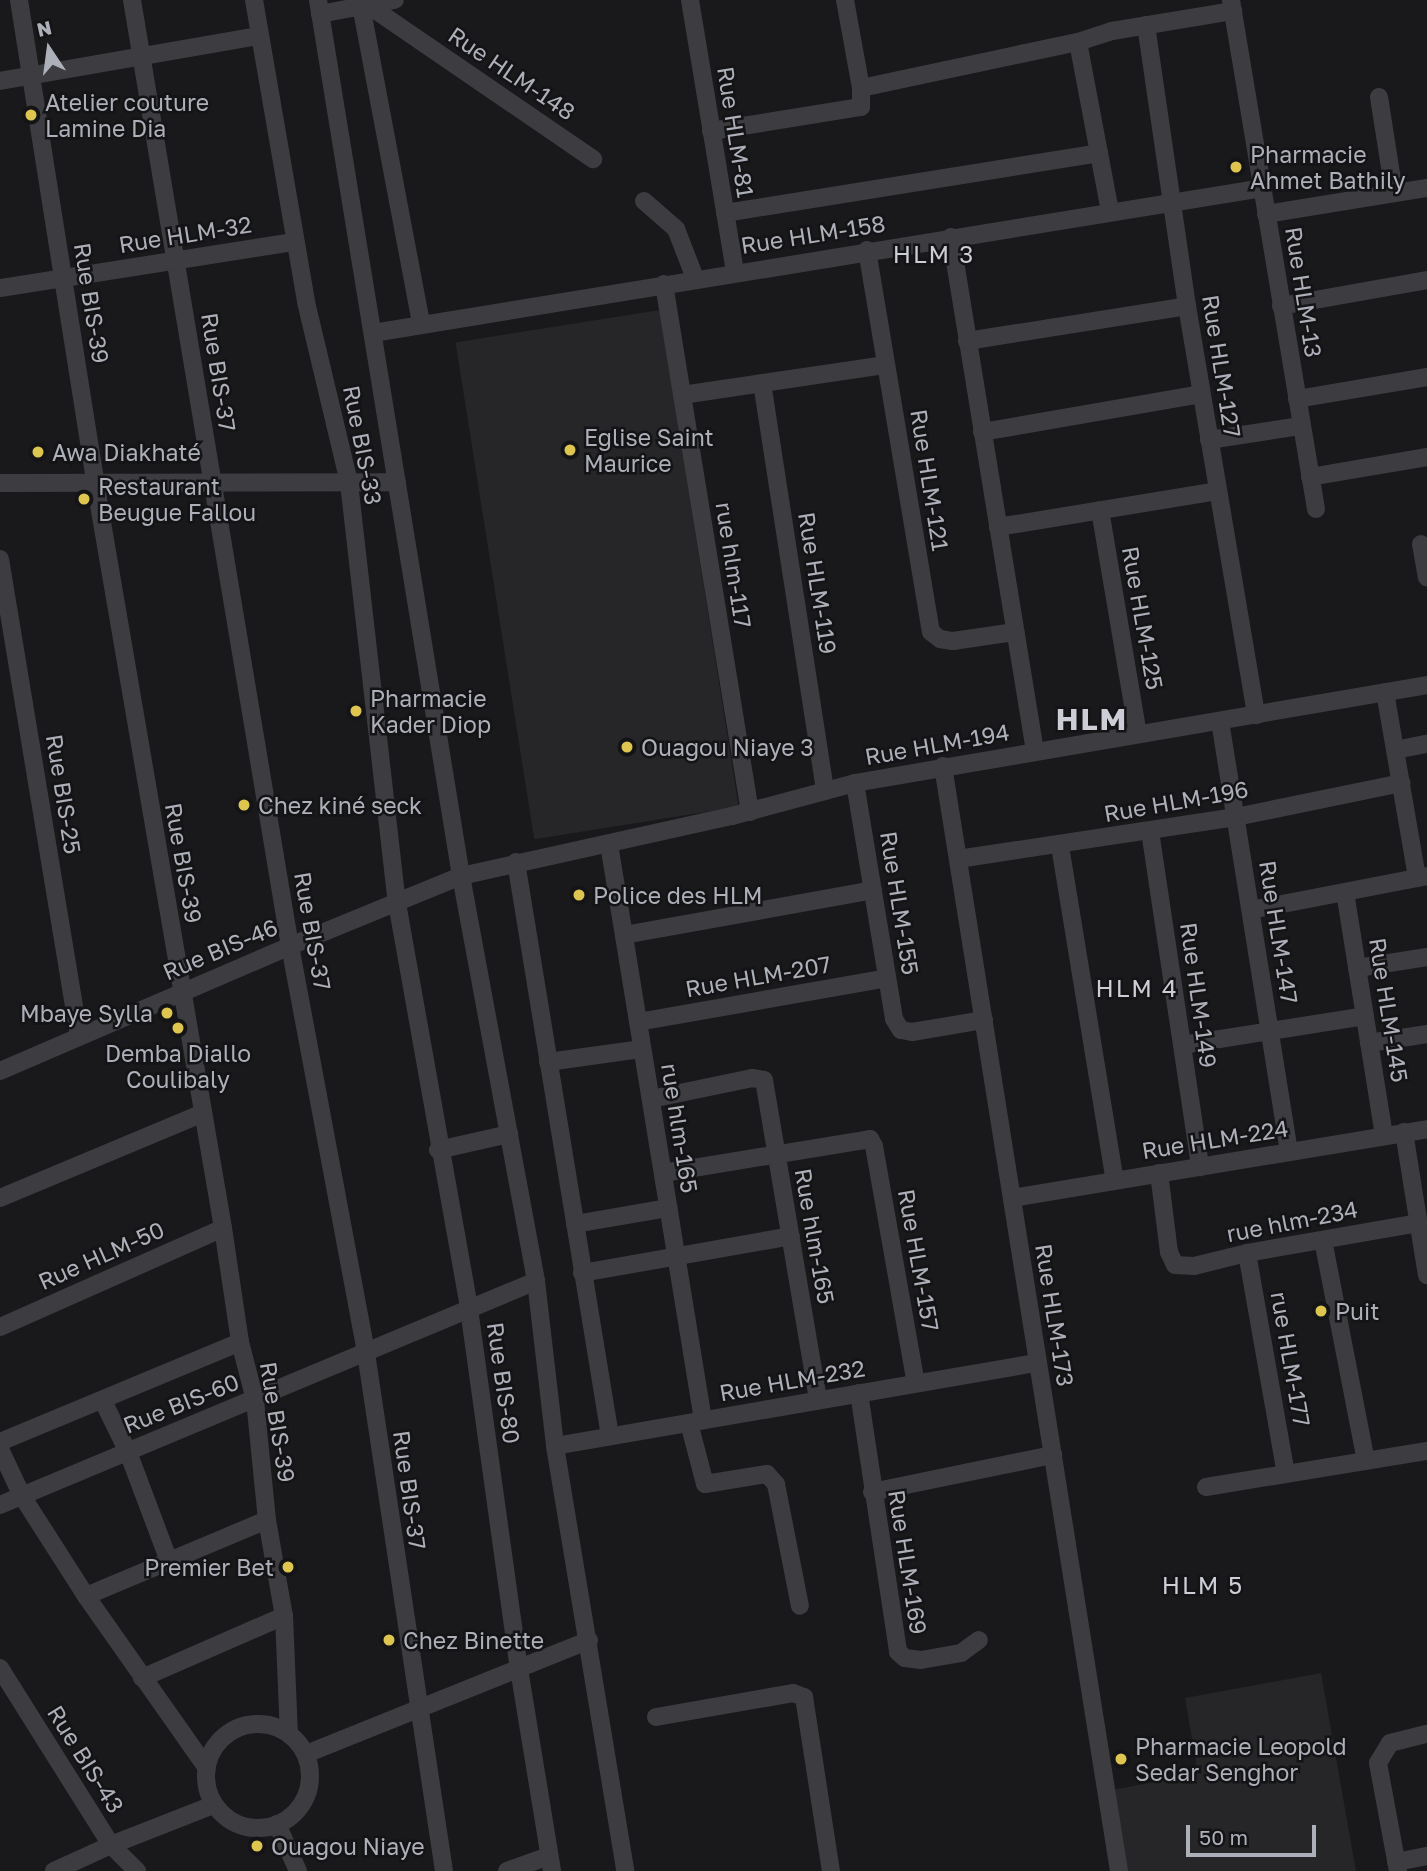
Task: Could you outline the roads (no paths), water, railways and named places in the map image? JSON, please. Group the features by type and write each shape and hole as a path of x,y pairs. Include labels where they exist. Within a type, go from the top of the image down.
{"street":[{"name":"Rue BIS-39","path":"19,0 201,1114 223,1228 240,1342 255,1400 267,1520 284,1616 289,1734"},
{"name":"Rue BIS-37","path":"132,0 139,58 176,260 290,946 366,1353 444,1871"},
{"name":"Rue BIS-33","path":"254,0 294,242 349,483 397,903"},
{"path":"395,0 319,7 461,876 536,1280 555,1446 625,1871"},
{"name":"Rue HLM-81","path":"690,0 735,272"},
{"path":"711,131 861,107 861,88 845,0"},
{"path":"364,3 421,324"},
{"name":"Rue HLM-148","path":"364,3 593,159"},
{"path":"861,88 1232,6"},
{"name":"Rue HLM-13","path":"1232,6 1316,509"},
{"name":"Rue HLM-127","path":"1146,25 1201,394 1256,715"},
{"path":"0,81 258,36"},
{"path":"1078,42 1110,212"},
{"path":"1379,97 1394,193"},
{"path":"725,214 1099,153"},
{"name":"Rue HLM-158","path":"373,332 1262,188"},
{"path":"1266,214 1427,188"},
{"path":"644,201 676,229 695,278"},
{"path":"951,237 1035,751"},
{"name":"Rue HLM-32","path":"0,288 294,242"},
{"name":"Rue HLM-121","path":"867,250 931,632 940,639 953,641 1015,632"},
{"path":"1281,306 1427,280"},
{"name":"rue hlm-117","path":"664,284 750,812"},
{"path":"967,341 1187,306"},
{"path":"682,395 886,365"},
{"path":"1297,399 1427,377"},
{"name":"Rue HLM-119","path":"762,383 825,791"},
{"path":"982,432 1201,394"},
{"path":"1209,440 1301,426"},
{"path":"1310,477 1427,457"},
{"path":"0,483 397,482"},
{"path":"998,527 1217,491"},
{"name":"Rue HLM-125","path":"1100,510 1139,734"},
{"path":"1421,544 1427,577"},
{"name":"Rue BIS-25","path":"0,559 79,1037"},
{"name":"Rue HLM-194","path":"461,876 750,812 855,783 1427,685"},
{"path":"1251,910 1422,877 1385,692"},
{"name":"Rue HLM-147","path":"1220,721 1289,1152"},
{"path":"1395,750 1427,744"},
{"name":"Rue HLM-173","path":"943,766 1119,1871"},
{"name":"Rue HLM-155","path":"855,783 894,1019 901,1030 912,1032 984,1020"},
{"name":"Rue HLM-196","path":"958,859 1060,846 1236,817 1402,783"},
{"name":"Rue HLM-149","path":"1150,831 1199,1167"},
{"name":"rue hlm-165","path":"609,844 669,1208 705,1484 767,1474 776,1484 800,1605"},
{"path":"1060,846 1115,1181"},
{"path":"516,862 610,1436"},
{"name":"Rue BIS-46","path":"0,1071 290,946 461,876"},
{"path":"624,935 873,890"},
{"name":"Rue HLM-145","path":"1345,892 1384,1136"},
{"name":"Rue BIS-80","path":"397,903 438,1150 469,1309 519,1669 550,1863"},
{"path":"1357,968 1427,957"},
{"name":"Rue HLM-207","path":"638,1022 887,978"},
{"path":"1182,1045 1365,1016"},
{"path":"1370,1043 1427,1034"},
{"path":"548,1062 642,1049"},
{"name":"Rue hlm-165","path":"651,1099 752,1078 764,1080 818,1400"},
{"path":"0,1198 201,1114"},
{"name":"Rue HLM-224","path":"1012,1198 1427,1129"},
{"path":"1404,1132 1427,1275"},
{"path":"438,1150 509,1134"},
{"name":"Rue HLM-157","path":"776,1153 868,1139 874,1146 916,1383"},
{"path":"663,1173 776,1153"},
{"name":"rue hlm-234","path":"1159,1173 1169,1252 1175,1265 1194,1266 1247,1253 1419,1223"},
{"path":"575,1224 669,1208"},
{"name":"Rue HLM-50","path":"0,1327 223,1228"},
{"path":"582,1273 791,1236"},
{"path":"1323,1240 1366,1461"},
{"name":"rue HLM-177","path":"1247,1253 1286,1474"},
{"name":"Rue BIS-60","path":"0,1505 536,1280"},
{"path":"0,1442 240,1342"},
{"name":"Rue HLM-232","path":"555,1446 1038,1363"},
{"name":"Rue HLM-169","path":"859,1393 898,1652 905,1658 921,1660 961,1653 979,1640"},
{"path":"103,1401 128,1452 169,1561"},
{"path":"0,1449 22,1496 86,1596 207,1768"},
{"path":"1206,1487 1427,1451"},
{"path":"872,1492 1053,1455"},
{"path":"86,1596 267,1520"},
{"path":"142,1678 284,1616"},
{"path":"306,1754 589,1640"},
{"name":"Rue BIS-43","path":"0,1668 111,1845 137,1871"},
{"path":"656,1717 793,1693 804,1697 831,1871"},
{"path":"265,1724 289,1734 306,1754 310,1768 307,1796 290,1818 277,1824 252,1828 240,1824 213,1805 208,1789 207,1768 218,1744 238,1728 265,1724"},
{"path":"1427,1734 1390,1743 1378,1763 1397,1866 1427,1856"},
{"path":"54,1871 111,1845 213,1805"},
{"path":"277,1824 298,1871"},
{"path":"507,1871 550,1863"}],"place":[{"name":"Atelier couture Lamine Dia","path":"31,115"},
{"name":"Pharmacie Ahmet Bathily","path":"1236,167"},
{"name":"Eglise Saint Maurice","path":"570,450"},
{"name":"Awa Diakhaté","path":"38,452"},
{"name":"Restaurant Beugue Fallou","path":"84,499"},
{"name":"Pharmacie Kader Diop","path":"356,711"},
{"name":"Ouagou Niaye 3","path":"627,747"},
{"name":"Chez kiné seck","path":"244,805"},
{"name":"Police des HLM","path":"579,895"},
{"name":"Mbaye Sylla","path":"167,1013"},
{"name":"Demba Diallo Coulibaly","path":"178,1028"},
{"name":"Puit","path":"1321,1311"},
{"name":"Premier Bet","path":"288,1567"},
{"name":"Chez Binette","path":"389,1640"},
{"name":"Pharmacie Leopold Sedar Senghor","path":"1121,1759"},
{"name":"Ouagou Niaye","path":"257,1846"}],"district":[{"name":"HLM 3","path":"934,254"},
{"name":"HLM","path":"1092,719"},
{"name":"HLM 4","path":"1137,988"},
{"name":"HLM 5","path":"1203,1585"}]}
